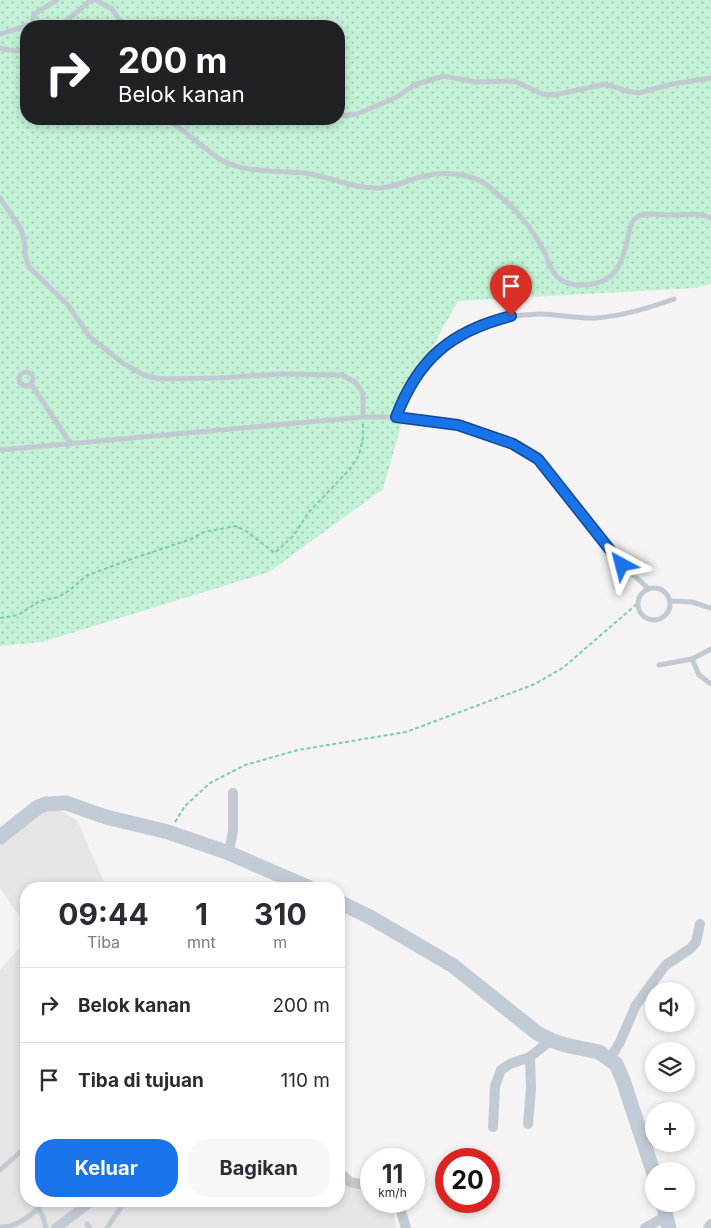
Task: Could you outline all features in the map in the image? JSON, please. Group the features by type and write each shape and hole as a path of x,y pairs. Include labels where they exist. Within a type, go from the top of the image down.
{"street":[{"path":"229,853 233,793"},
{"path":"0,837 38,807 56,802 66,803 106,817 168,832 229,853 296,882"},
{"path":"345,905 370,917 452,965 537,1032 551,1040 599,1052 616,1064 650,1162"},
{"path":"610,1059 620,1042 636,1005 666,965 687,952 696,942 700,924"},
{"path":"493,1127 494,1086 499,1073 505,1067 530,1057 551,1040"},
{"path":"528,1124 531,1088 530,1057"},
{"path":"345,1177 350,1182 360,1184"},
{"path":"56,1228 84,1207"},
{"path":"402,1213 406,1228"},
{"path":"645,1228 666,1216"},
{"path":"708,1228 711,1224"}],"lane":[{"path":"33,20 34,14 57,0"},
{"path":"67,20 92,0"},
{"path":"96,0 112,9 122,20"},
{"path":"0,34 20,28"},
{"path":"0,48 20,51"},
{"path":"345,115 356,114 397,97 414,85 444,76 475,82 514,81 542,94 554,95 606,84 639,93 672,84 711,78"},
{"path":"176,125 218,159 228,164 257,171 295,172 358,186 381,188 432,174 458,174 476,178 511,204 525,218 554,274 567,283 581,285 594,283 607,280 614,274 622,258 629,228 632,222 642,215 699,214 711,218"},
{"path":"0,198 21,229 25,244 25,255 29,266 68,304 90,337 124,364 144,375 160,379 280,374 342,375 355,382 363,392 363,417"},
{"path":"396,417 404,396 416,374 456,336 486,322 511,316 541,314 596,318 627,313 674,299"},
{"path":"31,384 71,444"},
{"path":"0,450 363,417 396,417 458,425 513,444 538,459 622,565 649,589"},
{"path":"649,589 660,589 670,601 668,612 654,620 642,613 638,603 642,593 649,589"},
{"path":"670,601 692,602 711,608"},
{"path":"660,665 692,659 711,649"},
{"path":"692,659 699,675 711,684"},
{"path":"0,1170 20,1153"},
{"path":"107,1228 122,1207"},
{"path":"0,1227 6,1228 18,1223 38,1209 43,1217 46,1228"}],"path":[{"path":"0,618 18,615 40,601 58,597 70,590 86,576 191,539 204,532 236,526 246,531 275,553 294,535 308,513 350,469 359,456 363,438 363,417"},
{"path":"168,832 185,806 210,783 245,765 298,750 406,732 535,684 564,667 638,603"}],"shaded area":[{"path":"57,809 77,820 104,882 20,882 20,918 0,887 0,835 34,811"},
{"path":"20,947 20,1207 345,1207 345,1183 360,1186 360,1213 394,1213 396,1228 0,1228 0,970"}],"green space":[{"path":"0,0 711,0 711,284 695,288 458,301 414,380 383,489 269,572 42,642 0,646"}],"route":[{"path":"511,316 486,322 456,336 416,374 404,396 396,417 458,425 513,444 538,459 622,565"}]}
